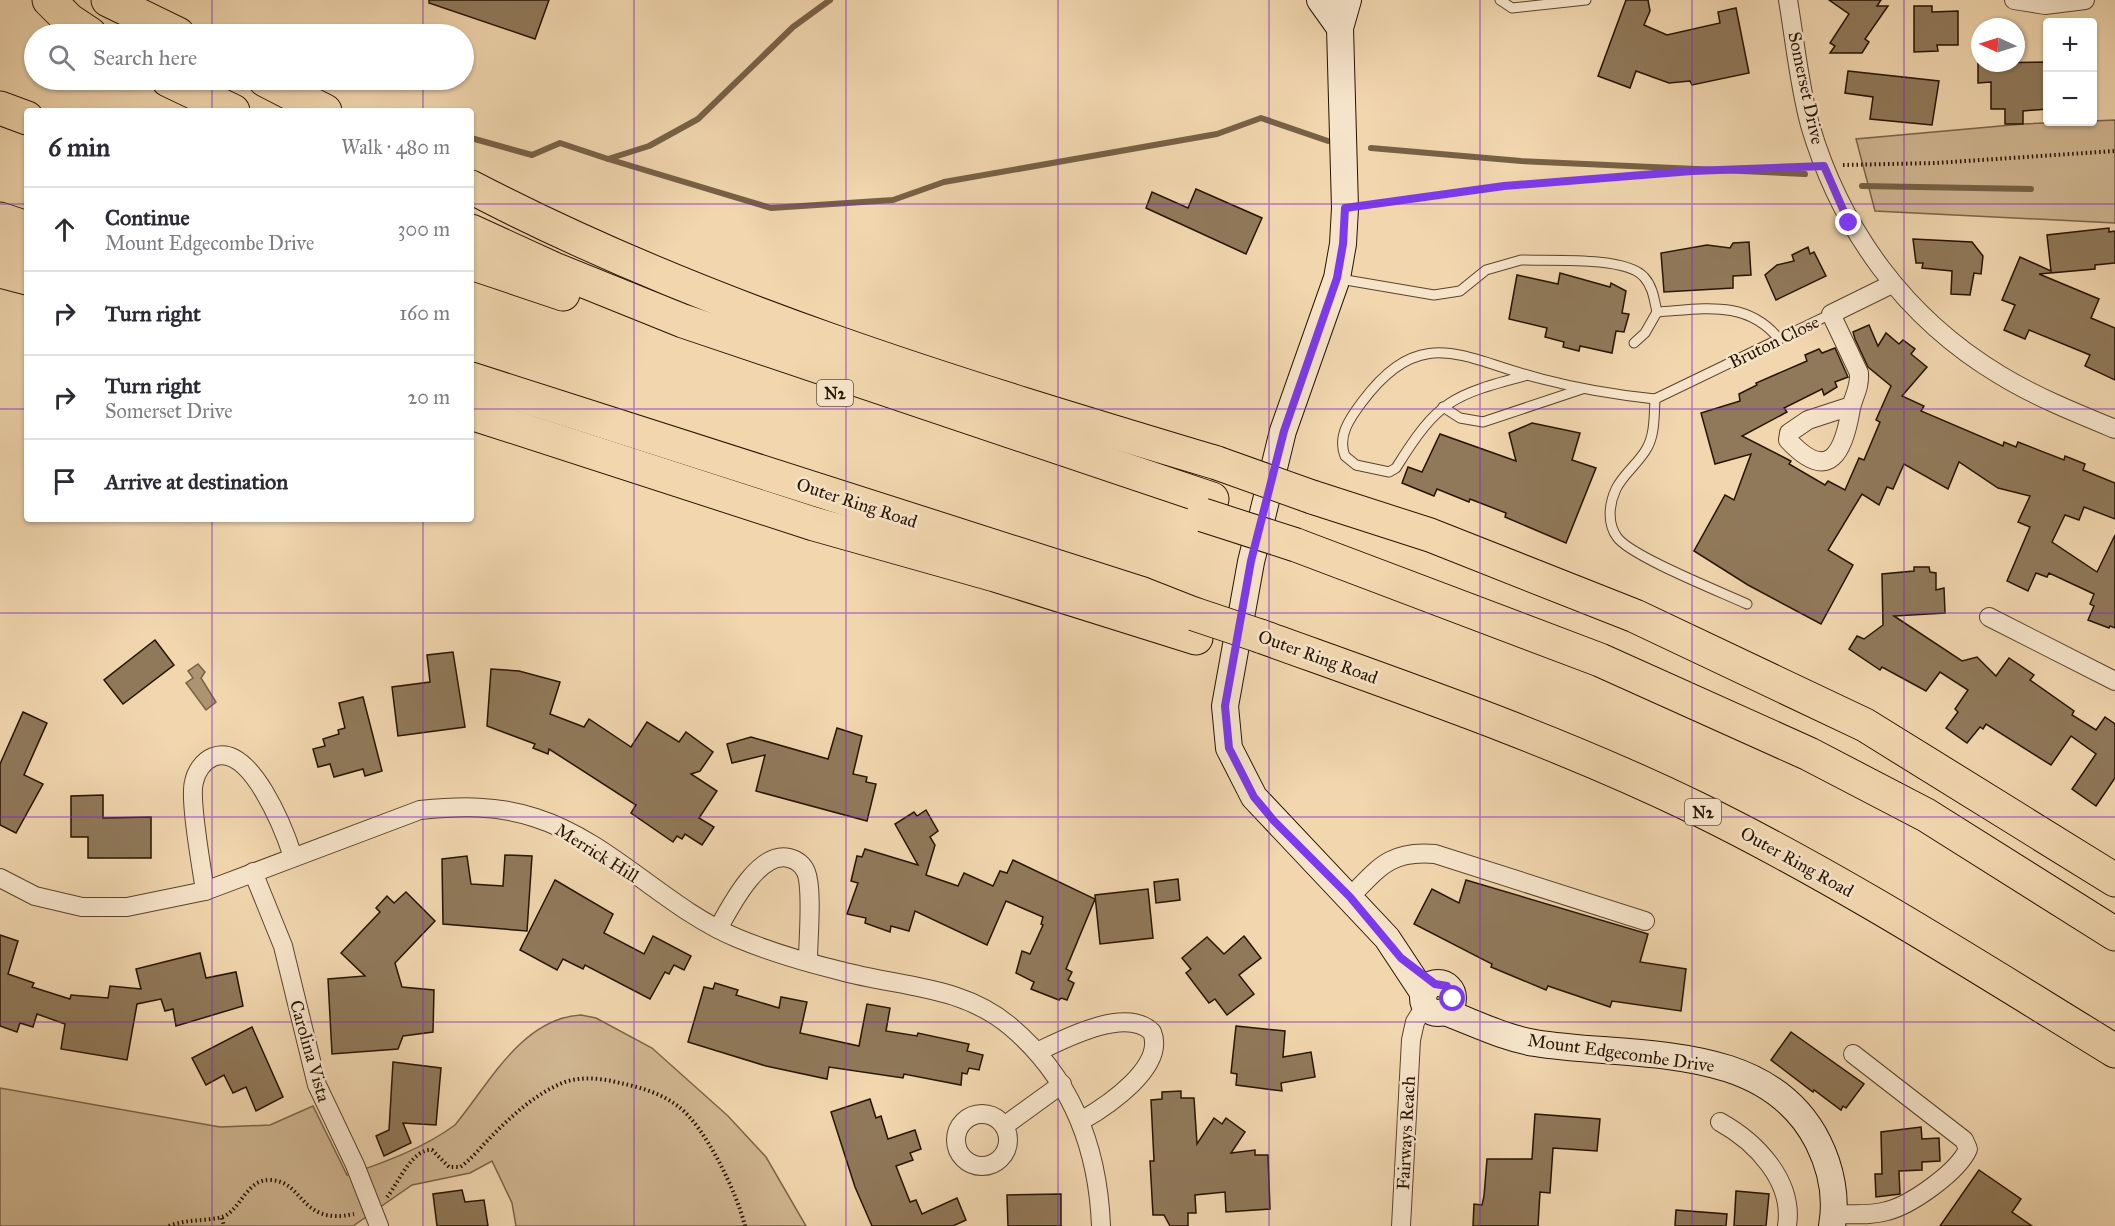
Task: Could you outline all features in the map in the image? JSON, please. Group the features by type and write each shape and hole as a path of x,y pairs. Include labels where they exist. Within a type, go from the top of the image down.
{"highway":[{"path":"108,0 157,24"},
{"path":"189,90 227,108"},
{"path":"284,90 319,108"},
{"path":"0,108 24,117"},
{"path":"474,189 518,212 709,295 983,392 1217,463 1430,535 1624,612 1854,720 1956,779 2115,880"},
{"path":"0,219 24,227"},
{"path":"474,232 554,269 683,321 1207,507"},
{"path":"0,244 24,251"},
{"name":"N2","path":"474,264 691,338 841,395 1299,537 1600,660 1809,754 1926,814 2115,934"},
{"path":"0,271 24,277"},
{"name":"Outer Ring Road","path":"474,380 1143,594 1195,626 1257,647 1436,700 1577,756 1694,807 1779,850 2115,1051"},
{"path":"474,396 578,429 1143,594"},
{"path":"474,414 814,524 995,575 1195,626"}],"street":[{"path":"1320,0 1340,28"},
{"path":"1348,0 1340,28 1345,208 1343,244 1337,278 1284,431 1251,561 1225,706 1225,726 1229,748 1254,797 1274,821 1350,897 1436,1001"},
{"name":"Somerset Drive","path":"1788,0 1810,122 1824,166 1849,223 1892,284 1937,330 1999,375 2049,401 2115,429"},
{"path":"2014,0 2046,2 2085,0"},
{"name":"Bruton Close","path":"1831,314 1892,284"},
{"path":"1831,314 1858,373 1860,387 1851,406"},
{"path":"1989,617 2115,681"},
{"path":"205,891 193,789 199,769 214,757 229,757 254,777 279,815 293,857"},
{"name":"Merrick Hill","path":"0,878 35,896 81,907 127,907 205,891 420,810 458,806 498,809 535,818 564,829 658,893 718,929 778,953 808,960 841,972 924,986 975,1004 1009,1026 1037,1052 1062,1084 1081,1121 1093,1156 1101,1226"},
{"path":"1350,897 1392,858 1419,852 1436,854 1645,921"},
{"path":"718,929 732,903 762,866 771,859 790,858 799,862 806,872 809,888 808,960"},
{"name":"Carolina Vista","path":"253,872 283,946 317,1085 334,1126 355,1165 379,1226"},
{"name":"Mount Edgecombe Drive","path":"1436,1001 1504,1036 1536,1043 1671,1056 1739,1072 1768,1086 1791,1104 1810,1125 1826,1156 1831,1177 1833,1220"},
{"name":"Fairways Reach","path":"1401,1226 1411,1040 1436,1001"},
{"path":"1037,1052 1065,1039 1110,1024 1134,1022 1152,1032 1155,1049 1151,1060 1112,1101 1081,1121"},
{"path":"1833,1220 1898,1208 1943,1178 1962,1160 1968,1149 1964,1140 1853,1054"},
{"path":"1004,1126 1062,1084"},
{"path":"1720,1122 1737,1132 1760,1151 1773,1171 1787,1204 1787,1226"}],"lane":[{"path":"1500,0 1512,8 1586,0"},
{"path":"1337,278 1434,295 1461,291 1486,270 1508,262 1521,260 1607,263 1634,269 1644,276 1652,288 1657,312 1645,333 1634,343"},
{"path":"1657,312 1715,309 1746,313 1767,324 1779,339"},
{"name":"Bruton Close","path":"1655,399 1831,314"},
{"path":"1528,375 1462,394 1443,407 1426,421 1392,471 1384,473 1356,465 1345,456 1343,436 1350,418 1375,384 1397,366 1437,352 1463,354 1528,375 1582,389 1655,399 1647,448 1617,487 1610,514 1611,527 1617,538 1638,554 1747,604"},
{"path":"1443,407 1460,418 1483,422 1582,389"}],"path":[{"path":"1345,208 1504,186 1692,171 1936,163 2115,151"},
{"path":"169,1226 194,1219 222,1218 250,1189 269,1180 280,1183 308,1208 325,1218 346,1216 372,1207 384,1201 414,1158 422,1152 432,1150 447,1166 457,1168 519,1111 547,1091 576,1079 596,1078 625,1084 659,1096 672,1102 691,1118 709,1146 745,1226"},
{"path":"222,1218 224,1226"}],"shaded area":[{"path":"2115,120 2115,223 1875,211 1856,139 2023,124 2097,126 2097,121"},
{"path":"198,664 205,672 201,678 216,702 206,710 186,683 193,678 188,671"},
{"path":"581,1015 596,1018 652,1048 728,1116 766,1157 806,1226 516,1226 512,1203 492,1161 470,1173 412,1185 353,1226 0,1226 0,1088 220,1127 270,1125 313,1106 347,1175 403,1154 455,1125 494,1073 524,1040 560,1019"}],"building":[{"path":"429,0 549,0 535,39 429,3"},
{"path":"1626,0 1648,0 1650,11 1644,25 1667,35 1720,23 1718,12 1736,8 1749,73 1692,85 1690,81 1669,83 1636,71 1630,88 1598,76"},
{"path":"1829,0 1881,0 1877,6 1888,6 1865,39 1869,42 1862,53 1830,53 1835,46 1830,43 1849,14"},
{"path":"1914,6 1932,6 1932,12 1958,11 1958,45 1937,45 1938,51 1914,52"},
{"path":"2025,62 2043,62 2043,109 2023,111 2023,124 2005,124 2005,109 1991,109 1991,82 1978,83 1978,72 2025,72"},
{"path":"1848,71 1939,81 1932,125 1870,119 1873,97 1845,93"},
{"path":"1196,189 1262,218 1246,254 1146,208 1152,192 1188,208"},
{"path":"2109,228 2109,232 2115,231 2115,263 2095,265 2095,269 2039,274 2099,299 2091,318 2115,328 2115,380 2085,366 2090,355 2029,330 2025,339 2004,330 2015,305 2002,300 2020,257 2051,271 2047,235"},
{"path":"1913,239 1972,242 1983,256 1981,274 1974,273 1970,295 1951,294 1952,271 1922,268 1923,263 1916,263"},
{"path":"1749,242 1751,275 1733,276 1733,288 1664,292 1661,253 1707,245 1730,248 1733,243"},
{"path":"1808,247 1810,254 1814,252 1826,276 1776,300 1765,275 1777,265 1794,261 1792,255"},
{"path":"1560,273 1610,287 1611,283 1626,291 1622,313 1629,314 1624,332 1616,331 1612,353 1580,346 1579,351 1563,347 1564,342 1545,337 1547,328 1509,319 1517,275 1558,284"},
{"path":"1869,325 1878,346 1886,333 1899,344 1903,340 1915,349 1911,354 1927,367 1902,396 1924,406 1921,411 2003,446 2004,442 2016,447 2018,442 2064,460 2065,456 2085,464 2083,470 2115,483 2115,519 2084,507 2079,520 2065,515 2052,542 2097,572 2115,535 2115,628 2088,620 2094,606 2090,604 2094,594 2049,573 2047,577 2036,573 2028,591 2007,581 2030,527 2018,522 2030,496 1998,488 1959,462 1948,489 1904,464 1893,489 1887,487 1879,505 1862,494 1828,550 1853,565 1821,624 1748,585 1694,551 1725,495 1734,500 1751,454 1715,464 1701,413 1740,401 1739,394 1757,385 1756,383 1807,361 1805,355 1819,349 1822,353 1835,348 1848,377 1835,382 1837,387 1824,395 1822,389 1784,408 1787,412 1742,436 1791,461 1789,464 1825,485 1828,481 1845,490 1859,458 1864,460 1880,422 1876,420 1891,386 1868,367 1855,339 1853,332"},
{"path":"1532,423 1580,433 1572,460 1596,468 1566,543 1505,517 1506,513 1470,499 1469,502 1437,489 1434,496 1402,483 1408,467 1422,472 1440,434 1516,461 1509,433"},
{"path":"1914,567 1929,567 1930,572 1936,573 1936,590 1944,588 1945,613 1894,616 1962,661 1977,657 1996,676 2009,658 2034,675 2030,680 2074,711 2072,715 2096,730 2105,717 2115,724 2115,778 2096,806 2072,789 2096,754 2071,736 2051,765 1986,724 1983,729 1980,727 1967,743 1946,728 1958,712 1955,709 1968,690 1940,672 1926,691 1882,667 1880,670 1849,649 1857,636 1864,639 1883,625 1882,574 1914,571"},
{"path":"155,640 174,665 123,704 104,680"},
{"path":"453,652 465,727 398,736 392,687 430,682 427,655"},
{"path":"491,669 519,671 560,682 550,714 584,727 589,719 631,747 647,722 679,742 686,732 713,752 700,771 691,774 717,791 699,818 714,827 702,845 685,834 682,839 677,836 673,842 631,813 636,805 549,749 548,754 533,748 535,744 487,726"},
{"path":"363,697 382,771 365,776 363,769 334,777 330,764 318,767 313,749 325,746 323,739 339,734 338,730 345,728 339,703"},
{"path":"23,712 47,723 24,775 43,784 16,833 0,825 0,764"},
{"path":"837,728 862,736 853,774 867,777 866,782 876,784 867,821 756,791 765,755 732,763 727,744 751,737 828,759"},
{"path":"103,795 103,818 151,817 151,858 88,858 88,837 71,837 71,796"},
{"path":"926,810 938,831 930,837 935,845 926,875 958,886 964,873 993,886 1000,871 1007,873 1013,860 1095,899 1066,969 1072,972 1068,980 1074,983 1067,1000 1061,998 1059,1000 1031,989 1034,982 1016,973 1022,951 1030,954 1043,925 1041,924 1043,917 1006,901 987,945 915,911 909,931 891,926 890,932 865,923 866,918 847,914 858,883 851,881 857,856 862,857 865,849 918,865 895,824 914,812 917,816"},
{"path":"505,855 532,856 527,931 443,924 442,859 467,856 471,884 503,886"},
{"path":"1178,879 1180,900 1156,903 1154,882"},
{"path":"555,880 613,914 604,933 644,954 653,936 691,956 684,970 674,965 669,974 665,972 650,999 585,965 583,969 563,959 557,970 520,950"},
{"path":"1466,880 1648,934 1640,962 1686,969 1681,1011 1612,1001 1610,1007 1548,986 1546,990 1491,967 1492,964 1414,924 1432,889 1459,903"},
{"path":"1148,889 1153,938 1100,944 1095,895"},
{"path":"406,892 435,921 395,963 402,987 434,990 433,1032 403,1036 398,1049 332,1054 328,979 365,976 341,953 380,912 376,908 387,896 394,903"},
{"path":"0,935 18,941 8,974 34,983 32,987 70,999 71,995 108,998 110,986 141,989 136,969 200,953 206,978 236,972 243,1006 176,1026 173,1009 165,1011 161,999 137,1004 127,1060 61,1049 65,1024 37,1014 33,1027 20,1023 17,1032 0,1026"},
{"path":"1244,936 1261,958 1239,975 1254,994 1227,1015 1215,999 1209,1003 1186,973 1191,969 1182,958 1207,937 1224,954"},
{"path":"715,983 738,990 736,995 779,1008 781,997 807,1002 800,1033 859,1046 867,1004 890,1008 886,1031 917,1036 918,1033 969,1044 967,1051 983,1055 979,1070 969,1068 967,1074 962,1073 961,1085 904,1074 903,1078 829,1067 827,1079 766,1066 688,1042 704,987 713,989"},
{"path":"1236,1026 1285,1031 1283,1057 1311,1052 1315,1077 1281,1083 1282,1091 1236,1085 1237,1074 1231,1073"},
{"path":"252,1027 283,1097 256,1111 246,1087 233,1093 224,1075 206,1085 192,1058"},
{"path":"1791,1032 1864,1084 1846,1108 1843,1106 1841,1110 1771,1060"},
{"path":"393,1062 441,1068 436,1125 403,1123 411,1143 384,1156 376,1136 389,1130"},
{"path":"1181,1091 1181,1098 1194,1098 1197,1144 1214,1118 1222,1124 1226,1118 1245,1132 1231,1153 1255,1150 1255,1155 1268,1155 1270,1209 1226,1212 1225,1192 1195,1195 1196,1213 1188,1213 1188,1226 1170,1226 1164,1215 1153,1215 1150,1161 1154,1161 1151,1100 1162,1099 1162,1092"},
{"path":"870,1099 876,1118 881,1116 888,1139 915,1130 921,1149 910,1153 913,1160 896,1166 910,1202 916,1200 922,1214 957,1198 966,1220 953,1226 872,1226 855,1187 831,1112"},
{"path":"1535,1114 1600,1119 1597,1151 1553,1148 1550,1193 1540,1192 1538,1226 1473,1226 1474,1204 1482,1205 1484,1196 1487,1159 1532,1159"},
{"path":"1921,1127 1922,1139 1939,1138 1940,1161 1922,1162 1922,1170 1899,1171 1900,1194 1876,1197 1875,1174 1882,1174 1881,1132"},
{"path":"1979,1170 2021,1199 2012,1212 2032,1226 1940,1226"},
{"path":"462,1190 465,1202 484,1200 488,1226 437,1226 433,1194"},
{"path":"1736,1191 1769,1194 1766,1226 1734,1226"},
{"path":"1061,1194 1061,1226 1008,1226 1007,1195"},
{"path":"1676,1210 1727,1214 1726,1226 1675,1226"}],"waterway":[{"path":"474,139 532,155 560,143 608,159 649,146 698,119 793,27 830,0"},
{"path":"608,159 771,208 893,200 944,182 1217,134 1261,118 1328,141"},
{"path":"1371,148 1521,161 1805,174"},
{"path":"1862,186 2031,189"}],"route":[{"path":"1453,999 1447,986 1435,984 1401,958 1387,938 1350,897 1274,821 1254,797 1240,773 1229,748 1225,726 1225,706 1251,561 1284,431 1337,278 1343,244 1345,208 1504,186 1692,171 1824,166 1849,223"}]}
